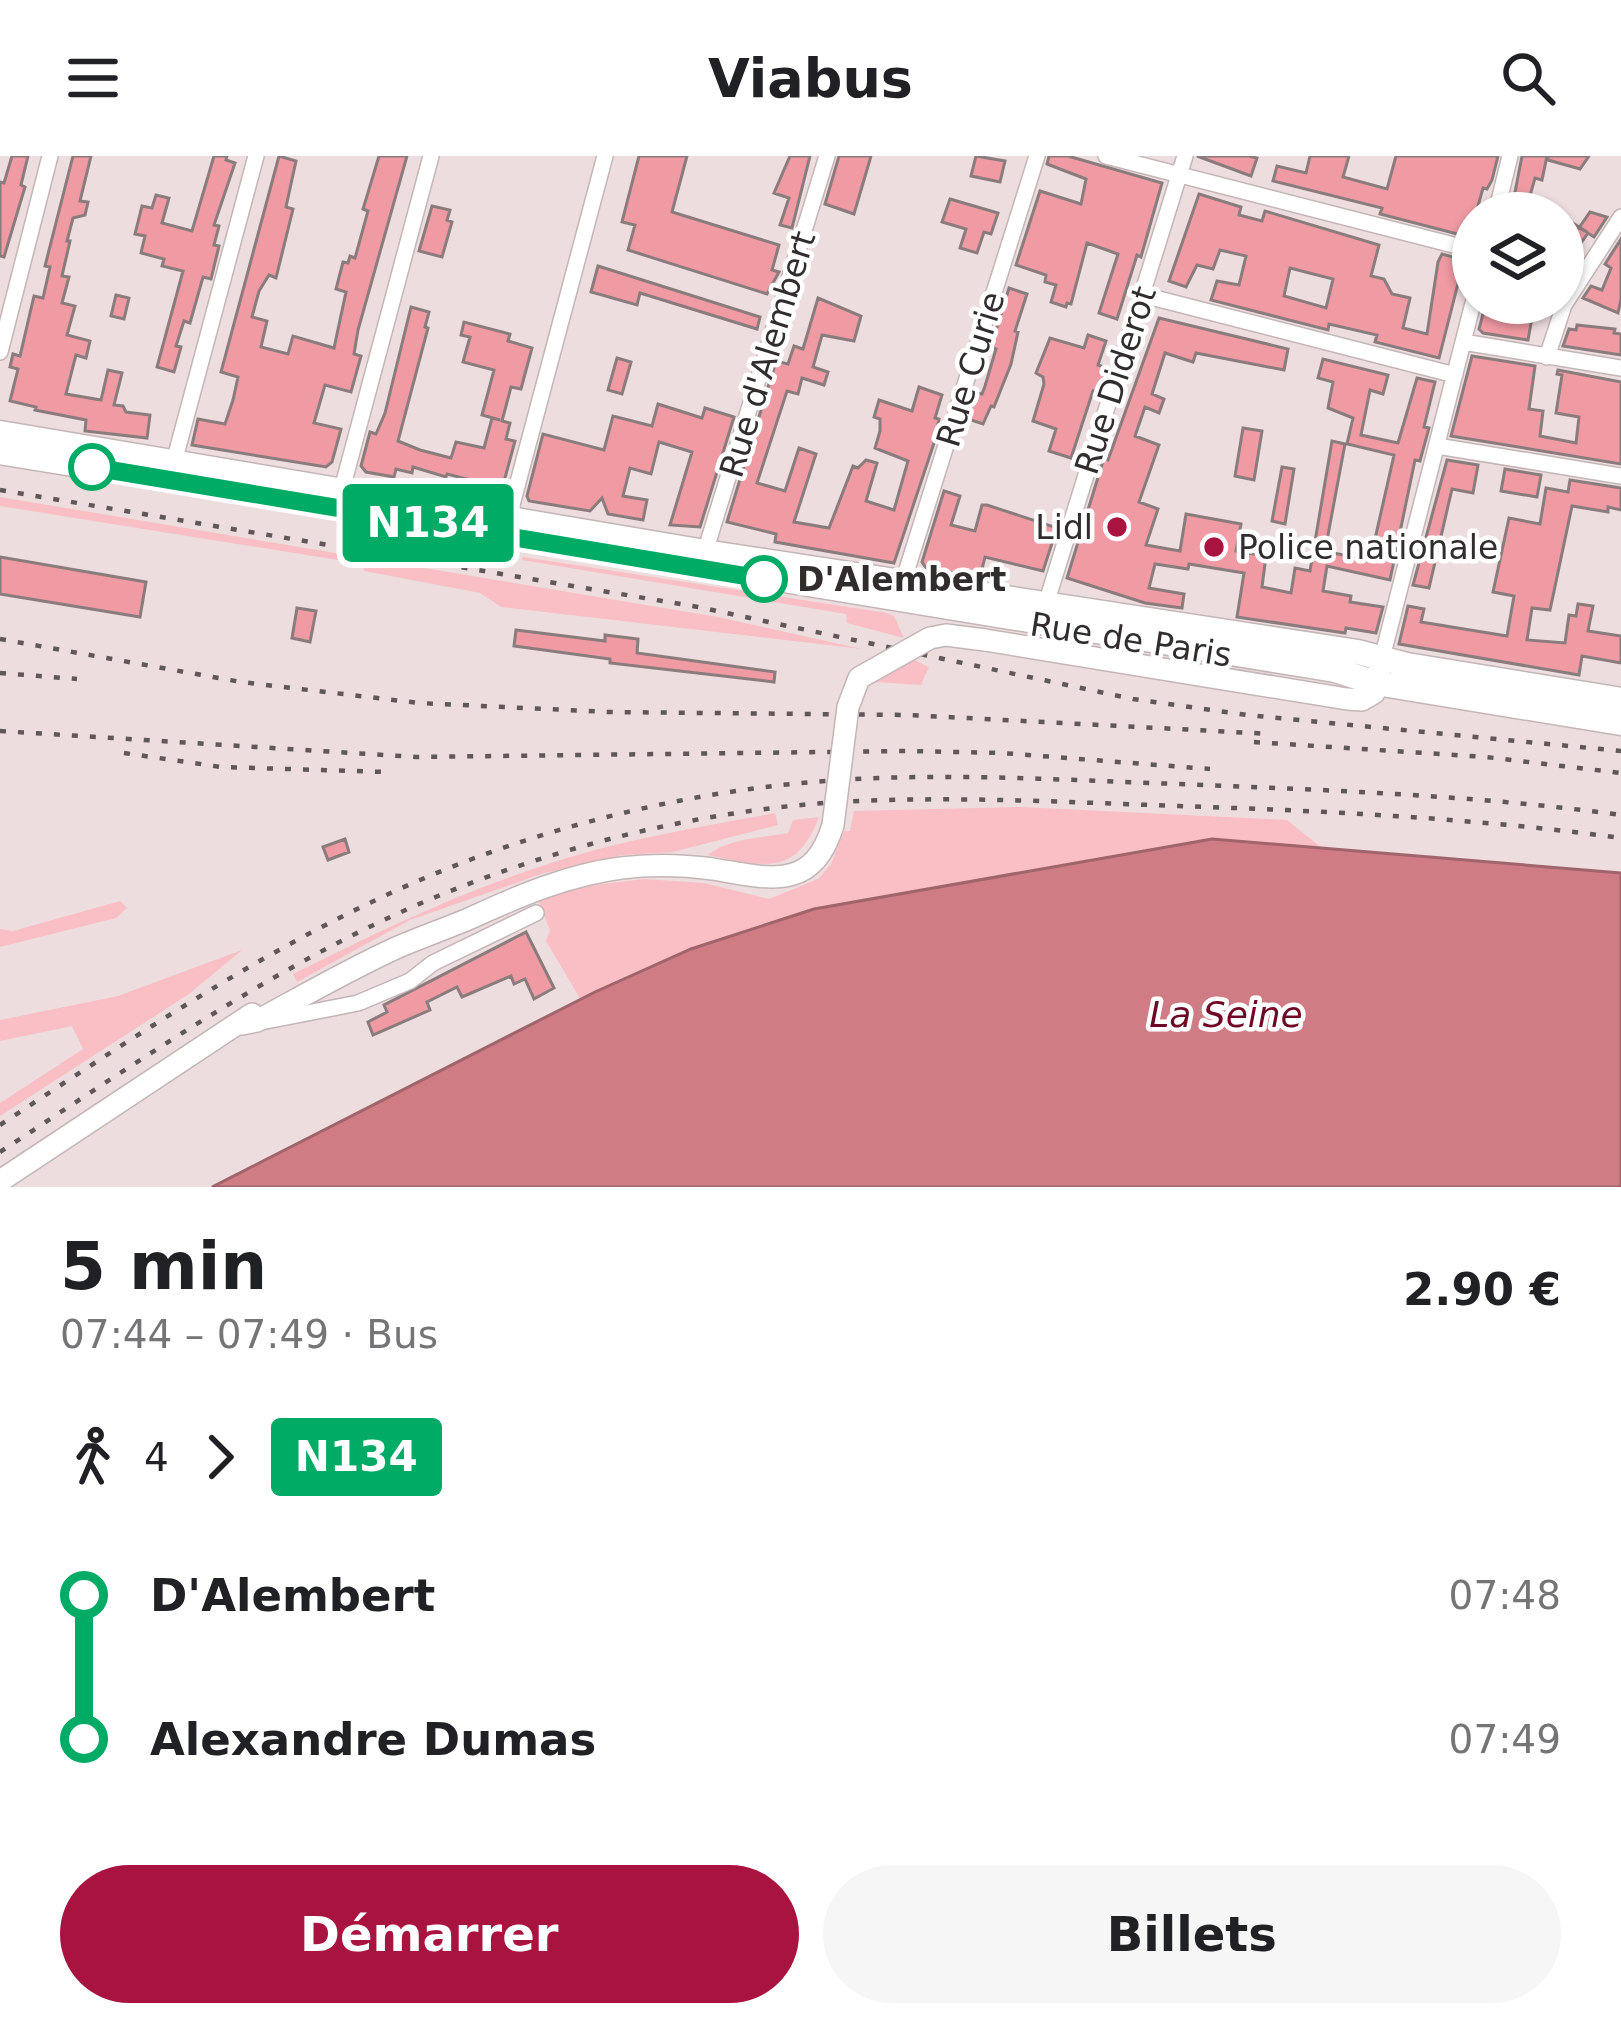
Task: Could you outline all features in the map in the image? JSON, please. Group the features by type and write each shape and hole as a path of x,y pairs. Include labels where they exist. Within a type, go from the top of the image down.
{"main road":[{"name":"Rue de Paris","path":"0,433 705,552 1046,604 1621,723"},
{"name":"Rue de Paris","path":"0,452 1335,670 1621,700"},
{"path":"473,529 508,516"},
{"path":"0,1180 314,978 475,906 624,868 691,867 780,878 800,872 815,860 833,825 848,707 859,678 929,638 946,635 985,640 1347,700 1363,700 1374,693 1379,671"}],"street":[{"path":"0,352 50,156"},
{"path":"173,461 256,156"},
{"path":"342,489 431,156"},
{"path":"521,540 508,516 604,156"},
{"name":"Rue d'Alembert","path":"705,552 826,156"},
{"name":"Rue Curie","path":"902,582 1036,156"},
{"path":"1106,156 1452,245"},
{"name":"Rue Diderot","path":"1046,604 1185,156"},
{"path":"1501,192 1510,156"},
{"path":"1547,357 1564,305 1621,217"},
{"path":"1143,295 1455,374"},
{"path":"1379,671 1468,324"},
{"path":"1463,342 1621,368"},
{"path":"1437,446 1621,476"},
{"path":"249,1022 358,1004 536,913"},
{"path":"417,935 433,963"}],"shaded area":[{"path":"0,497 718,617 862,649 501,607 480,593 364,571 363,564 0,506"},
{"path":"523,557 887,613 894,616 904,638 847,623 846,614"},
{"path":"914,660 929,667 921,685 876,682"},
{"path":"1021,807 1287,820 1322,848 1212,839 814,909 691,949 581,1000 546,941 550,930 538,900 551,890 644,879 704,883 769,899 818,879 831,864 844,831 850,831 854,811"},
{"path":"775,813 778,825 673,852 622,855 544,873 410,920 297,982 293,974 445,903 539,867 626,842"},
{"path":"819,817 810,837 788,859 761,864 708,855 736,842 788,833 793,820"},
{"path":"120,901 127,908 116,918 0,947 0,929 13,931"},
{"path":"242,950 189,994 0,1116 0,1103 83,1049 72,1026 0,1041 0,1020 118,996"}],"water":[{"name":"La Seine","path":"1212,839 1621,873 1621,1187 212,1187 595,992 691,949 814,909"}],"building":[{"path":"12,156 28,156 21,185 25,187 4,257 0,256 0,182 4,183"},
{"path":"73,156 91,156 80,201 88,202 85,215 73,218 67,241 62,276 69,277 62,303 75,306 67,335 90,341 86,358 76,355 66,394 101,400 108,370 122,373 114,405 150,415 147,438 85,431 86,420 10,401 18,369 10,367 13,354 20,356 34,296 43,298 50,267 45,266"},
{"path":"214,156 227,156 226,160 235,163 214,225 219,226 214,245 219,246 211,279 203,277 190,323 184,321 174,372 157,367 183,271 162,266 164,259 141,253 145,236 135,234 142,206 152,208 156,195 169,198 162,223 192,231"},
{"path":"279,156 296,161 286,207 293,209 276,278 269,275 259,291 252,317 267,321 261,347 288,354 293,336 334,348 346,292 336,289 343,262 355,258 379,156 407,156 358,330 354,354 361,356 351,392 325,385 314,423 341,429 332,462 326,467 192,445 198,419 225,424 233,400 238,377 221,372"},
{"path":"639,156 687,156 672,212 779,245 772,270 779,272 767,294 628,250 635,225 622,222"},
{"path":"790,156 810,156 792,228 780,225 789,198 774,193"},
{"path":"839,156 871,156 854,214 825,204"},
{"path":"976,156 1005,161 1000,182 971,176"},
{"path":"1049,156 1068,156 1162,183 1117,319 1099,313 1118,254 1087,243 1071,304 1066,307 1051,302 1056,285 1045,282 1046,275 1016,265 1040,191 1081,204 1086,179 1047,164"},
{"path":"1197,156 1249,156 1257,158 1251,176"},
{"path":"1310,156 1349,156 1343,177 1387,189 1396,156 1498,156 1487,189 1452,192 1452,233 1380,214 1382,208 1273,181 1277,166 1306,173"},
{"path":"1522,156 1547,156 1542,180 1535,178 1531,192 1515,192"},
{"path":"1548,156 1589,156 1580,169 1548,160"},
{"path":"1199,194 1241,207 1239,215 1262,221 1265,211 1379,245 1371,276 1384,279 1392,294 1410,298 1403,328 1427,334 1438,262 1442,254 1452,257 1452,307 1439,358 1375,342 1377,335 1329,324 1328,330 1211,300 1217,281 1239,285 1246,256 1220,250 1213,269 1197,265 1186,287 1169,281","holes":["1290,268 1333,279 1326,308 1284,296"]},
{"path":"950,199 998,213 977,253 960,248 966,229 942,222"},
{"path":"432,206 450,210 447,220 452,222 442,257 419,251"},
{"path":"1590,212 1607,217 1594,237 1588,233 1584,239 1584,220"},
{"path":"1621,239 1618,313 1584,298 1591,286 1602,290 1611,268 1605,264"},
{"path":"598,266 760,317 757,329 640,293 637,305 591,292"},
{"path":"1009,288 1027,294 1011,364 983,424 968,419 976,393 982,394 985,386"},
{"path":"116,295 129,298 124,319 111,316"},
{"path":"818,298 861,316 854,341 822,335 813,367 828,372 824,385 802,378 798,394 787,391 757,483 785,491 799,448 816,454 794,522 829,528 853,466 858,468 866,460 877,463 866,501 894,510 908,461 875,448 879,400 912,411 919,387 942,395 934,443 894,563 775,542 776,534 727,522 776,361 788,364 794,346 803,349"},
{"path":"411,307 429,312 428,328 398,441 420,450 451,458 456,442 484,448 492,418 500,420 482,415 494,370 463,362 470,337 461,335 464,322 510,334 508,341 532,348 521,389 511,387 502,421 510,423 506,439 515,441 502,489 496,495 472,491 475,481 447,474 413,467 412,473 396,469 394,477 366,472 361,466 370,432 376,434 385,413"},
{"path":"1159,318 1288,349 1284,370 1196,353 1193,362 1165,353 1152,394 1164,399 1159,413 1145,407 1135,436 1159,445 1139,502 1158,509 1146,545 1180,551 1186,514 1241,524 1236,551 1266,556 1262,587 1291,593 1295,568 1310,571 1332,441 1345,444 1325,551 1370,561 1394,455 1347,444 1353,418 1328,408 1333,382 1318,378 1323,359 1388,375 1383,394 1370,390 1361,435 1398,443 1417,378 1435,382 1424,427 1429,428 1420,461 1415,460 1390,580 1327,566 1323,591 1351,596 1350,602 1383,607 1376,633 1237,617 1244,573 1155,564 1149,588 1184,594 1182,608 1145,603 1067,578 1104,458 1108,460"},
{"path":"1480,324 1531,324 1528,340 1479,329"},
{"path":"1577,325 1615,329 1614,333 1621,334 1621,355 1563,346 1569,329 1576,330"},
{"path":"1088,335 1106,341 1098,365 1107,368 1099,393 1093,391 1071,458 1049,451 1056,429 1033,421 1044,384 1036,373 1050,338 1084,348"},
{"path":"1472,356 1535,366 1529,409 1543,411 1540,436 1576,443 1579,417 1556,413 1562,375 1558,370 1621,382 1621,464 1451,436"},
{"path":"617,358 631,362 622,394 608,390"},
{"path":"658,404 702,418 705,408 734,417 700,527 670,525 692,452 659,442 651,474 630,468 623,496 647,500 643,520 608,514 602,498 590,511 529,501 543,434 604,450 613,416 652,426"},
{"path":"1243,428 1262,431 1254,480 1235,476"},
{"path":"1447,460 1478,465 1473,493 1452,489 1429,588 1413,585"},
{"path":"1282,467 1294,469 1285,524 1272,521"},
{"path":"1505,469 1541,475 1537,497 1501,491"},
{"path":"1570,480 1621,488 1621,510 1572,506 1550,610 1532,608 1527,640 1565,643 1569,615 1576,616 1578,604 1593,606 1588,631 1621,636 1621,663 1582,656 1579,675 1399,644 1408,606 1424,609 1421,622 1507,636 1514,596 1493,592 1509,518 1540,524 1546,488 1568,492"},
{"path":"944,491 960,496 951,525 975,531 982,505 987,505 1057,528 1043,571 985,557 980,577 926,568 922,562"},
{"path":"0,557 146,582 140,617 0,594"},
{"path":"297,608 316,611 310,642 292,638"},
{"path":"516,630 605,641 605,635 638,639 637,653 775,672 774,682 610,663 610,659 514,646"},
{"path":"345,839 349,852 328,860 323,847"},
{"path":"526,932 554,988 534,999 525,979 514,984 511,976 462,997 457,987 427,1002 430,1010 373,1035 368,1022 387,1012 384,1005"}],"railway":[{"path":"0,490 698,607 1133,699 1247,715 1621,751"},
{"path":"0,639 241,682 419,703 609,712 909,715 1272,734"},
{"path":"0,673 77,679"},
{"path":"0,731 416,757 907,751 1002,753 1210,769"},
{"path":"1254,742 1486,757 1621,773"},
{"path":"124,753 221,767 387,772"},
{"path":"0,1125 229,979 409,885 515,844 602,818 691,799 825,781 1002,778 1400,794 1621,815"},
{"path":"0,1152 213,1014 380,922 531,862 676,824 824,803 1001,800 1400,816 1621,838"}],"bus line":[{"name":"N134","path":"92,467 764,579"}],"place":[{"name":"Lidl","path":"1117,527"},
{"name":"Police nationale","path":"1214,547"},
{"name":"D'Alembert","path":"764,579"}]}
